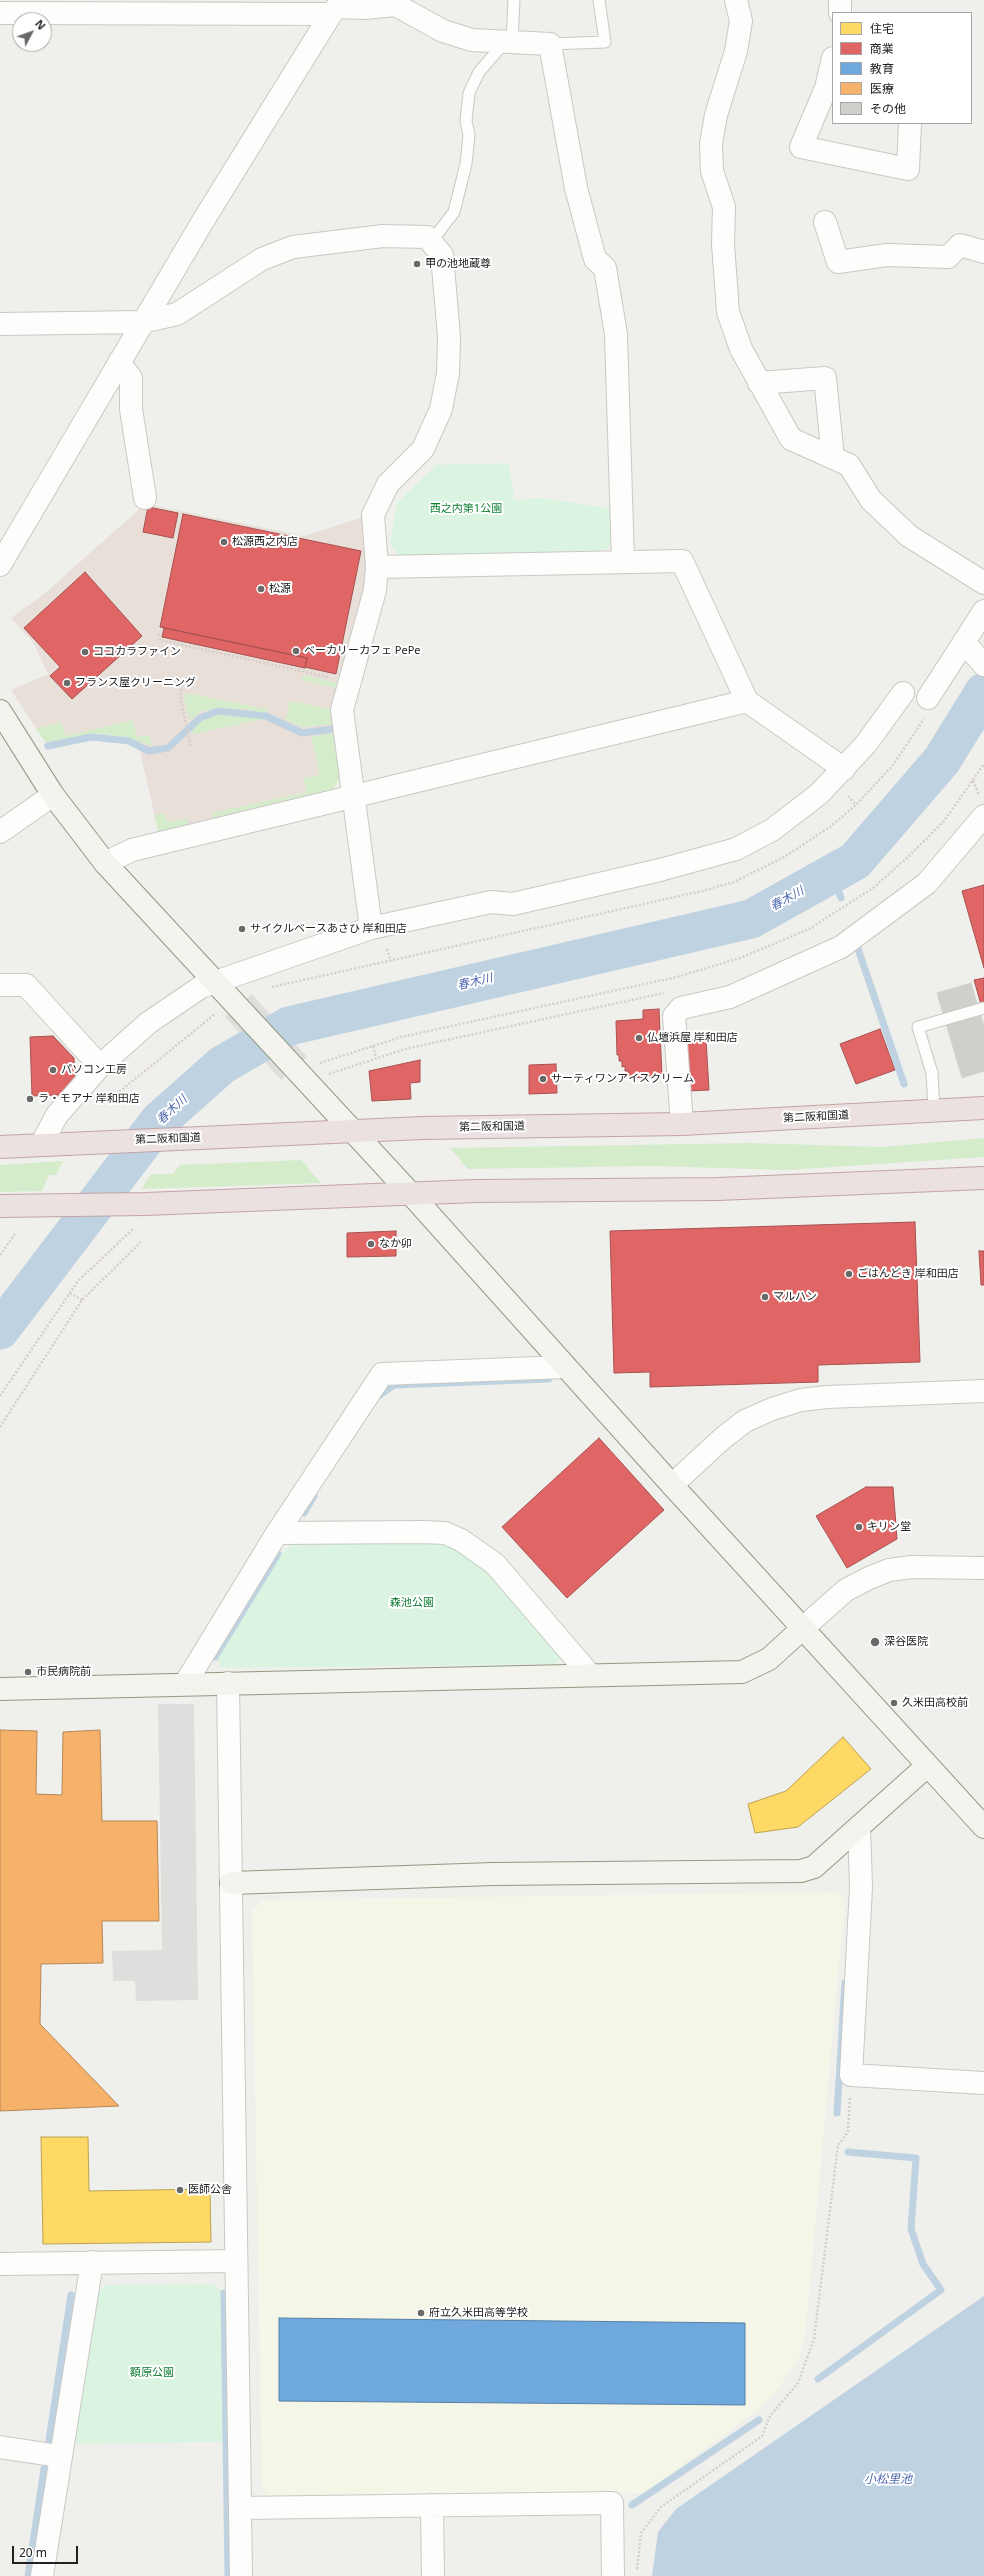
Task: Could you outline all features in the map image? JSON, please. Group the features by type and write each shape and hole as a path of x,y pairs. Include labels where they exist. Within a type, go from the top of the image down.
{"highway":[{"name":"第二阪和国道","path":"0,1147 352,1132 682,1124 984,1108"},
{"path":"10,1206 145,1204 410,1193 718,1189 984,1178"}],"street":[{"path":"736,0 740,21 736,51 716,115 711,151 712,172 724,207 723,244 728,312 740,349 791,439 849,465 871,500 909,536 984,583"},
{"path":"840,0 840,12"},
{"path":"0,14 166,7 364,8 396,5 443,31 472,40 550,44 576,188 595,259 605,268 616,334 623,562"},
{"path":"0,565 142,322 337,7"},
{"path":"832,66 829,89 801,147 908,169 910,124"},
{"path":"825,222 838,262 887,255 948,257 960,245 984,252"},
{"path":"0,324 142,322 177,314 262,259 293,247 383,236 427,237 442,255 449,337 448,373 441,409 423,449 388,484 373,515 378,567 375,590 342,710 371,928"},
{"path":"119,362 131,378 131,409 145,498"},
{"path":"759,383 825,378 833,458"},
{"path":"378,567 682,561 747,702 844,769"},
{"path":"928,698 974,653 984,610"},
{"path":"41,1145 57,1115 100,1066 148,1023 201,987 371,928 491,902 513,904 736,849 772,830 819,794 866,744 903,693"},
{"path":"105,863 132,850 747,702"},
{"path":"0,710 53,795 105,863 214,982 229,1008 294,1069 410,1193 672,1486 984,1827"},
{"path":"0,832 53,795"},
{"path":"682,1124 674,1016 681,1008 730,997 841,947 927,883 979,808"},
{"path":"0,985 26,985 100,1066"},
{"path":"185,1684 277,1533 382,1374 565,1367"},
{"path":"672,1486 722,1438 745,1421 772,1409 801,1400 827,1397 984,1391"},
{"path":"277,1533 423,1532 444,1533 461,1540 495,1564 590,1675"},
{"path":"0,1689 742,1672 769,1659 846,1590 869,1578 889,1570 912,1568 984,1568"},
{"path":"228,1683 240,2576"},
{"path":"230,1883 493,1874 801,1871 814,1867 927,1766"},
{"path":"859,1827 861,1887 851,2075 984,2083"},
{"path":"0,2264 236,2261"},
{"path":"42,2576 59,2456 92,2262"},
{"path":"0,2447 59,2456"},
{"path":"240,2508 612,2503 613,2576"},
{"path":"432,2505 433,2576"}],"lane":[{"path":"431,242 454,212 466,164 469,136 466,121 469,93 479,72 509,42 514,0"},
{"path":"550,44 605,42 599,0"},
{"path":"934,1110 932,1073 918,1027 984,1008"}],"path":[{"path":"158,634 160,640 350,682"},
{"path":"183,682 180,697 191,747"},
{"path":"316,1064 402,1037 677,977 740,958 809,929 873,888 909,856 944,821 984,764"},
{"path":"973,781 980,794 979,808"},
{"path":"848,796 856,805"},
{"path":"389,948 391,961"},
{"path":"328,1074 404,1049 670,991"},
{"path":"99,1098 118,1092 229,1008"},
{"path":"373,1046 376,1058"},
{"path":"0,1396 78,1281 133,1229"},
{"path":"0,1256 15,1234"},
{"path":"0,1427 82,1300 141,1242"},
{"path":"70,1294 82,1300"},
{"path":"636,2576 641,2533 661,2508 762,2436 770,2416 798,2383 807,2362 814,2339 838,2145 848,2132 851,2075"}],"shaded area":[{"path":"145,504 305,536 366,516 366,573 362,602 343,675 337,683 331,709 341,775 308,797 158,831 138,742 130,738 96,733 46,743 11,690 48,674 33,642 11,618 44,594"},
{"path":"252,994 307,1057 281,1080 225,1017"},
{"path":"158,1704 194,1704 198,2000 136,2001 135,1981 113,1981 112,1951 162,1950"},
{"path":"838,1892 845,1900 806,2328 799,2358 781,2385 759,2409 645,2493 271,2499 262,2487 252,1911 263,1900"}],"green space":[{"name":"西之内第1公園","path":"509,463 514,500 541,498 614,509 615,541 605,550 401,557 390,545 397,503 436,465"},
{"path":"303,675 337,683 336,688 302,680"},
{"path":"186,693 267,709 265,714 244,709 219,708 202,711 190,720 184,700"},
{"path":"290,701 331,709 333,724 303,727 286,720"},
{"path":"219,715 256,716 264,719 193,734 192,729 198,722"},
{"path":"132,720 137,737 149,735 152,746 130,738 96,733 46,743 36,729 61,722 66,736"},
{"path":"334,733 341,775 333,790 213,819 212,813 307,792 303,778 320,775 311,737"},
{"path":"165,813 167,822 187,818 188,824 158,831 154,815"},
{"path":"984,1138 984,1157 788,1170 651,1166 468,1169 450,1148 750,1143 882,1147"},
{"path":"301,1160 321,1183 141,1189 151,1174 173,1174 180,1165"},
{"path":"63,1161 56,1175 49,1175 42,1191 0,1192 0,1165"},
{"name":"森池公園","path":"446,1542 470,1551 562,1650 561,1658 555,1664 222,1668 216,1659 277,1557 294,1544"},
{"name":"額原公園","path":"212,2284 221,2290 224,2442 72,2444 94,2295 107,2285"}],"water":[{"name":"小松里池","path":"984,2296 984,2576 652,2576 658,2532 676,2509"}],"building: 住宅":[{"path":"843,1737 871,1769 798,1827 755,1833 748,1804 786,1791"},
{"name":"医師公舎","path":"41,2137 88,2137 89,2191 210,2189 211,2242 43,2244"}],"building: 商業":[{"path":"148,507 178,513 173,538 143,532"},
{"name":"松源","path":"183,514 361,551 336,674 305,667 307,658 160,627"},
{"name":"ココカラファイン","path":"85,572 142,636 72,699 50,676 60,667 24,628"},
{"path":"164,628 307,658 305,668 162,637"},
{"path":"984,885 984,968 962,891"},
{"path":"984,978 984,1015 974,980"},
{"name":"仏壇浜屋 岸和田店","path":"659,1009 662,1076 628,1078 628,1071 625,1071 625,1066 622,1067 622,1061 619,1061 619,1055 617,1055 616,1021 643,1019 643,1010"},
{"path":"880,1029 895,1070 856,1084 840,1044"},
{"name":"パソコン工房","path":"53,1036 74,1058 75,1082 61,1095 32,1096 30,1037"},
{"path":"706,1039 709,1090 688,1091 686,1040"},
{"path":"420,1060 420,1082 410,1083 411,1099 372,1101 369,1071"},
{"name":"サーティワンアイスクリーム","path":"556,1064 557,1093 529,1094 529,1065"},
{"name":"マルハン","path":"915,1222 920,1362 818,1365 818,1382 650,1387 650,1372 614,1373 610,1231"},
{"name":"なか卯","path":"396,1231 396,1256 347,1257 347,1233"},
{"path":"979,1251 984,1251 984,1285 981,1285"},
{"path":"599,1438 664,1510 567,1598 502,1527"},
{"name":"キリン堂","path":"866,1487 893,1487 897,1539 847,1568 816,1516"}],"building: 教育":[{"path":"279,2318 745,2323 745,2405 279,2401"}],"building: 医療":[{"path":"0,1730 37,1731 36,1794 62,1795 63,1732 100,1730 102,1821 157,1821 159,1921 102,1921 103,1963 41,1964 40,2024 119,2106 0,2111"}],"building: その他":[{"path":"971,983 984,1026 984,1071 962,1078 937,993"}],"waterway":[{"name":"春木川","path":"0,1330 159,1121 222,1065 289,1026 751,919 855,861 942,760 984,692"},
{"path":"48,746 91,737 129,741 149,751 168,748 200,718 218,711 266,716 302,733 333,729"},
{"path":"832,874 841,898"},
{"path":"857,946 904,1084"},
{"path":"378,1396 394,1385 549,1379"},
{"path":"304,1513 314,1496"},
{"path":"215,1657 278,1554"},
{"path":"837,2113 845,1983"},
{"path":"818,2379 941,2290 923,2264 911,2229 916,2158 848,2152"},
{"path":"224,2293 228,2576"},
{"path":"49,2440 71,2295"},
{"path":"632,2505 759,2420"},
{"path":"28,2576 44,2469"}],"place":[{"name":"甲の池地蔵尊","path":"417,264"},
{"name":"松源西之内店","path":"224,542"},
{"name":"松源","path":"261,589"},
{"name":"ベーカリーカフェ PePe","path":"296,651"},
{"name":"ココカラファイン","path":"85,652"},
{"name":"フランス屋クリーニング","path":"67,683"},
{"name":"サイクルベースあさひ 岸和田店","path":"242,929"},
{"name":"仏壇浜屋 岸和田店","path":"639,1038"},
{"name":"パソコン工房","path":"53,1070"},
{"name":"サーティワンアイスクリーム","path":"543,1079"},
{"name":"ラ・モアナ 岸和田店","path":"30,1099"},
{"name":"なか卯","path":"371,1244"},
{"name":"ごはんどき 岸和田店","path":"849,1274"},
{"name":"マルハン","path":"765,1297"},
{"name":"キリン堂","path":"859,1527"},
{"name":"深谷医院","path":"875,1642"},
{"name":"市民病院前","path":"28,1672"},
{"name":"久米田高校前","path":"894,1703"},
{"name":"医師公舎","path":"180,2190"},
{"name":"府立久米田高等学校","path":"421,2313"}]}
